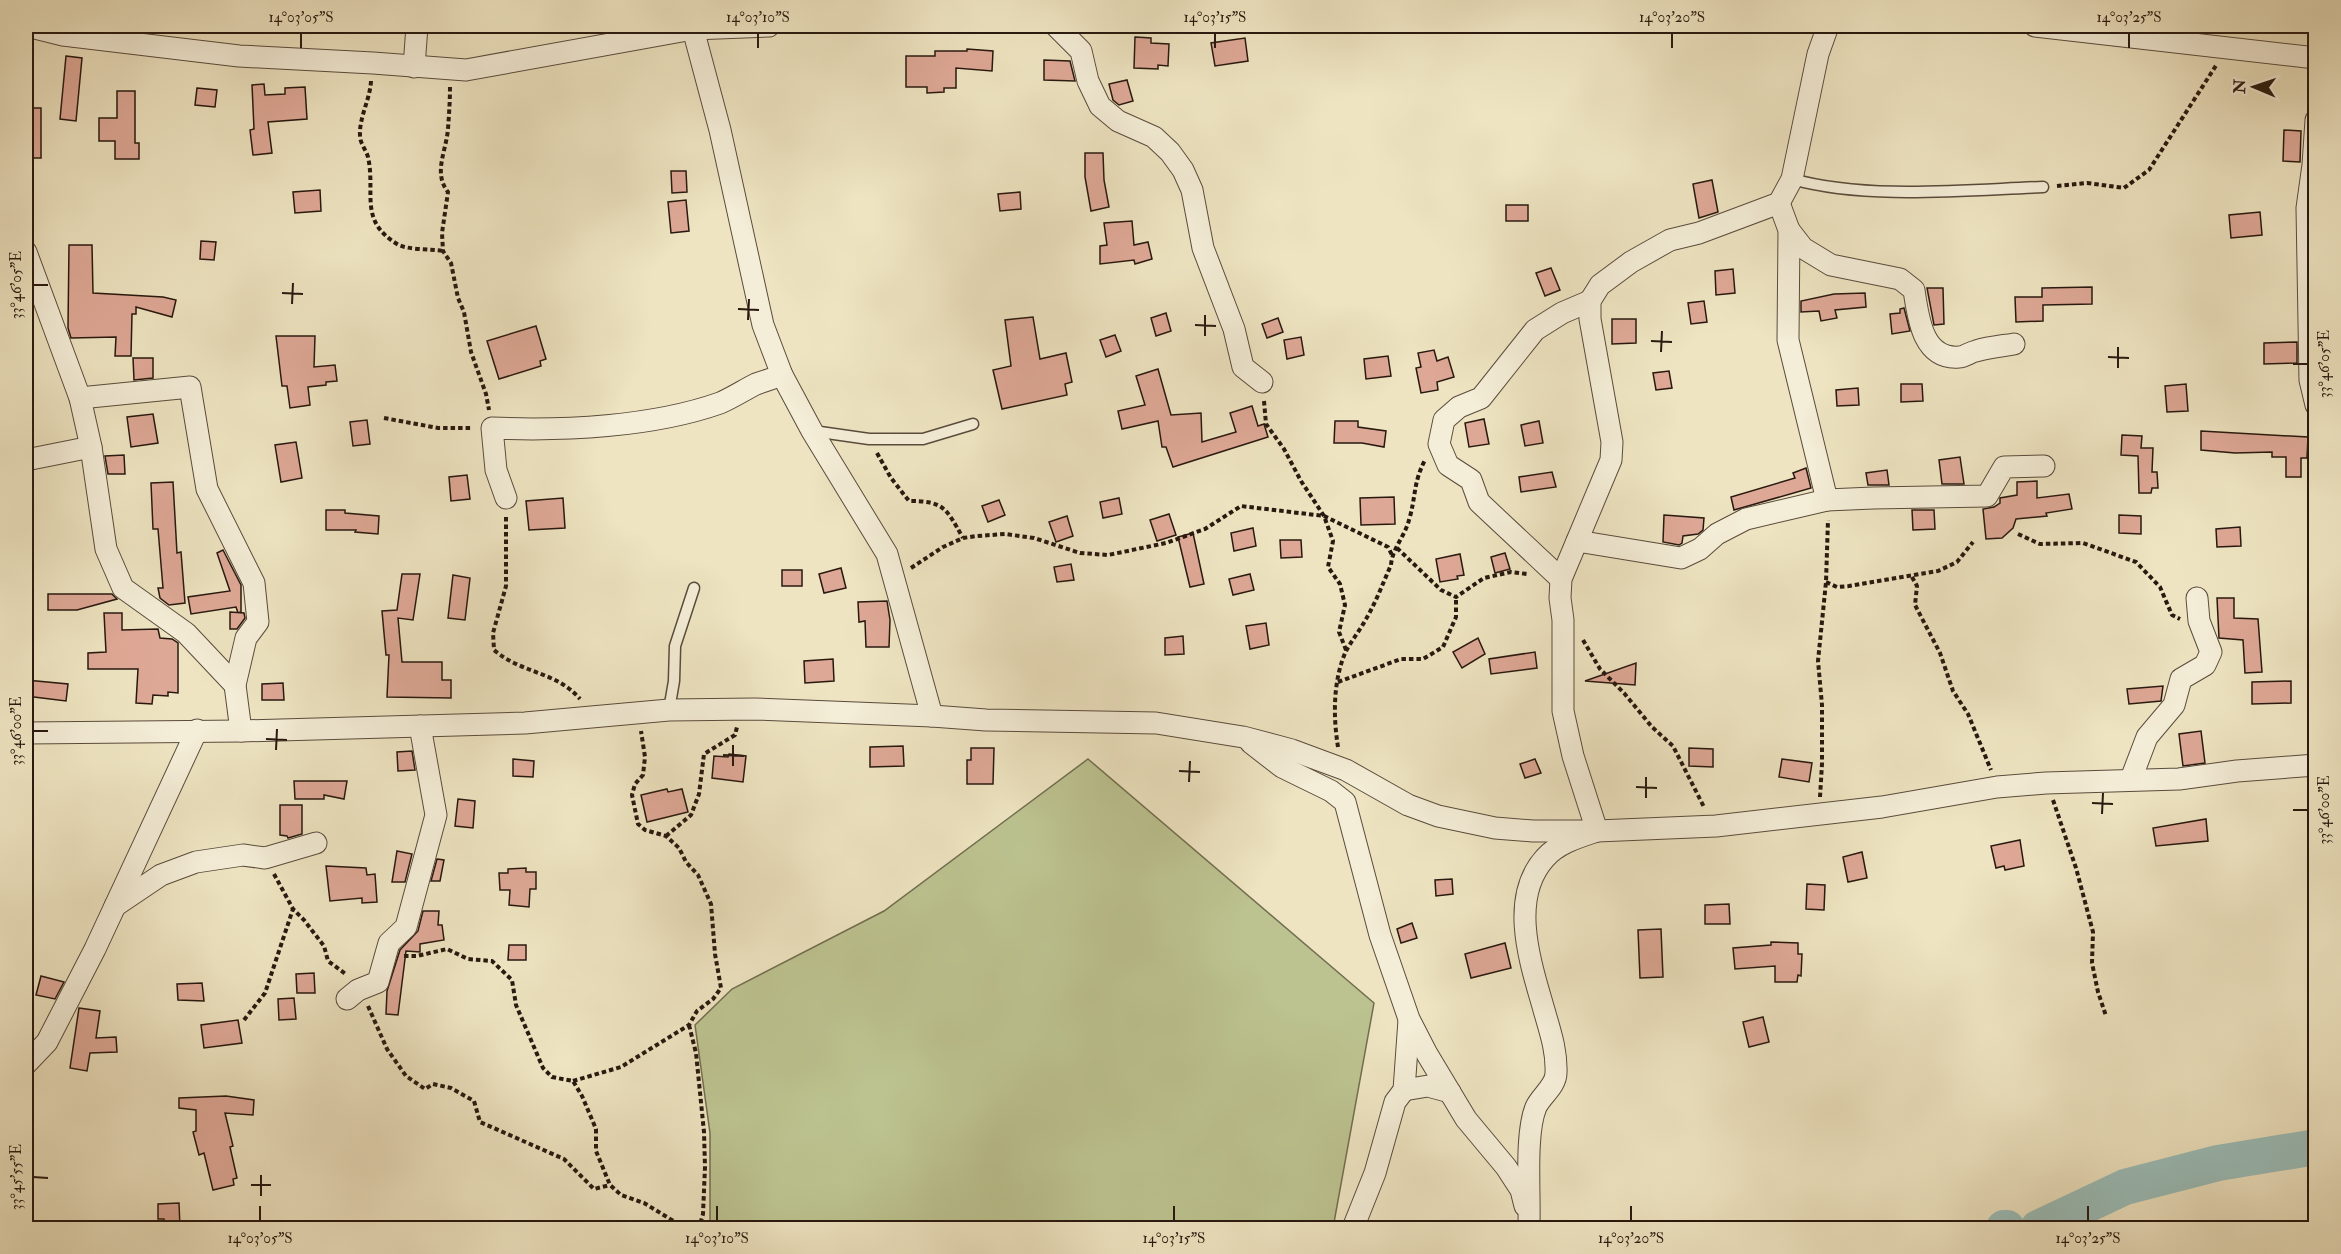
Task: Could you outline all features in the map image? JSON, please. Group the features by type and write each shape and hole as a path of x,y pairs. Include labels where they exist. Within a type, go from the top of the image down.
{"street":[{"path":"27,26 63,35 239,56 373,63 450,70 494,67 691,27 769,26"},
{"path":"414,67 417,26"},
{"path":"1056,26 1081,51 1088,81 1100,106 1118,121 1154,137 1170,152 1183,170 1192,190 1203,248 1234,329 1243,367 1262,382"},
{"path":"1597,831 1573,756 1563,711 1563,620 1560,598 1561,579 1611,459 1612,442 1590,319 1590,301 1600,285 1631,262 1670,240 1779,203 1792,179 1818,54 1828,26"},
{"path":"2035,26 2132,30 2224,47 2315,58 2316,76"},
{"path":"691,27 720,130 763,325 782,375 812,431 887,554 932,716"},
{"path":"2316,120 2307,208 2310,380 2316,405"},
{"path":"1779,203 1789,230 1803,248 1831,265 1899,279 1914,290 1921,331 1933,349 1944,356 1960,357 1975,351 2014,344"},
{"path":"1789,230 1788,340 1827,500"},
{"path":"26,252 31,284 80,398 91,447 106,549 123,588 186,633 235,685"},
{"path":"1561,579 1479,502 1471,480 1448,465 1439,444 1444,420 1459,407 1481,398 1535,330 1562,313 1590,301"},
{"path":"506,498 496,470 492,428 570,426 655,419 722,402 756,384 782,375"},
{"path":"80,398 190,387 207,489 254,583 258,622 246,638 235,685 241,731"},
{"path":"26,460 91,447"},
{"path":"1577,541 1680,558 1700,549 1717,534 1746,519 1827,500 1987,496 2004,467 2044,466"},
{"path":"2131,779 2147,737 2174,705 2181,679 2205,665 2211,652 2199,621 2197,598"},
{"path":"26,733 241,731 525,723 669,710 755,709 986,720 1156,723 1243,737 1292,750 1346,770 1408,805 1470,824 1533,831 1716,826 1882,807 1997,788 2046,783 2179,779 2237,771 2316,765"},
{"path":"352,995 378,982 389,943 406,927 436,814 420,726"},
{"path":"26,1064 46,1042 56,1026 197,730"},
{"path":"1243,737 1282,767 1331,790 1345,802 1380,935 1409,1019 1426,1054 1466,1119 1506,1167 1521,1190 1530,1225"},
{"path":"1530,1225 1531,1135 1536,1107 1556,1077 1556,1054 1530,959 1526,936 1526,899 1533,875 1546,856 1570,840 1597,831"},
{"path":"115,906 161,875 196,862 243,855 265,858 316,843"},
{"path":"1353,1228 1375,1173 1395,1102 1404,1090 1409,1019"},
{"path":"1404,1090 1428,1086 1450,1092"}],"lane":[{"path":"1792,179 1818,186 1908,192 2043,187"},
{"path":"812,431 869,439 923,439 973,424"},
{"path":"669,710 674,681 675,646 694,588"}],"path":[{"path":"2043,187 2087,183 2124,188 2150,170 2215,70 2224,47"},
{"path":"373,63 370,95 361,122 360,138 368,158 370,204 376,226 399,246 443,251"},
{"path":"384,418 438,428 492,428 486,394 471,352 464,312 458,298 451,263 443,251 442,233 448,192 442,184 440,169 448,132 450,70"},
{"path":"1262,382 1266,424 1284,449 1301,481 1324,516 1333,541 1328,567 1340,584 1345,605 1339,632 1346,651"},
{"path":"869,439 891,478 909,501 927,501 943,507 963,538"},
{"path":"1346,770 1335,726 1337,682 1346,651 1365,621 1409,520 1417,476 1427,455 1439,444"},
{"path":"506,498 506,586 493,633 494,650 506,660 525,669 560,681 575,693 594,716"},
{"path":"1818,815 1822,705 1818,661 1826,582 1827,500"},
{"path":"895,579 943,547 963,538 1005,534 1034,538 1080,553 1108,555 1166,543 1205,529 1241,506 1324,516 1388,547 1392,555"},
{"path":"2018,534 2040,544 2084,543 2136,562 2160,587 2172,615 2206,639"},
{"path":"1826,582 1838,587 1911,577 1938,570 1957,562 1973,542"},
{"path":"1397,548 1442,590 1456,597"},
{"path":"1456,597 1484,578 1511,572 1561,579"},
{"path":"1911,577 1917,585 1915,605 1940,653 1953,692 1968,714 1986,753 1997,788"},
{"path":"1337,682 1401,659 1423,658 1443,647 1456,617 1456,597"},
{"path":"1563,620 1586,643 1600,669 1624,693 1652,727 1673,746 1702,804 1716,826"},
{"path":"666,836 691,815 699,794 704,754 735,735 738,724 755,709"},
{"path":"386,955 417,956 447,949 468,959 492,961 512,980 516,1005 543,1068 552,1077 573,1081 621,1067 689,1025 697,1011 713,999 721,988 715,954 711,904 698,875 686,862 679,848 666,836 645,830 638,824 632,795 635,784 643,775 644,766 640,712"},
{"path":"2046,783 2072,857 2093,933 2092,963 2106,1016"},
{"path":"265,858 293,909 324,946 328,960 345,971 352,995 373,1013 387,1049 406,1076 425,1089 433,1084 451,1088 474,1101 480,1122 518,1140 546,1149 564,1159 594,1189 610,1185"},
{"path":"244,1020 265,993 293,909"},
{"path":"689,1025 696,1053 704,1132 703,1214 699,1228"},
{"path":"573,1081 596,1129 596,1151 610,1185 621,1195 644,1203 685,1228"}],"green space":[{"path":"1088,759 1374,1003 1333,1228 710,1228 710,1133 695,1025 732,989 884,911"}],"building":[{"path":"1135,37 1151,38 1151,43 1169,44 1168,66 1158,65 1158,69 1134,68"},
{"path":"1245,38 1248,61 1215,66 1211,43"},
{"path":"967,49 993,51 992,71 956,68 956,88 944,88 944,92 927,93 927,87 906,87 906,56 935,56 935,51 967,51"},
{"path":"66,56 82,58 76,121 60,119"},
{"path":"1044,60 1070,61 1075,81 1044,80"},
{"path":"1127,80 1133,101 1119,105 1113,100 1109,84"},
{"path":"264,84 265,95 285,94 285,88 305,87 307,119 268,122 272,153 253,155 250,130 254,129 252,85"},
{"path":"197,88 217,90 215,107 195,105"},
{"path":"117,91 135,91 135,143 139,143 139,159 115,159 115,141 99,141 99,118 117,118"},
{"path":"26,108 41,108 41,158 26,158"},
{"path":"2284,130 2301,131 2300,162 2283,161"},
{"path":"1085,153 1103,153 1104,180 1109,207 1091,211 1085,177"},
{"path":"671,171 686,171 687,192 672,193"},
{"path":"1712,180 1718,212 1699,218 1693,184"},
{"path":"320,190 321,211 295,213 293,192"},
{"path":"1020,192 1021,209 1000,211 998,194"},
{"path":"686,200 689,231 671,233 668,202"},
{"path":"1506,205 1528,205 1528,221 1506,221"},
{"path":"2260,212 2262,235 2231,238 2229,215"},
{"path":"1132,221 1134,245 1148,242 1152,259 1135,264 1134,260 1100,264 1100,246 1107,245 1104,223"},
{"path":"201,241 216,242 214,260 200,259"},
{"path":"69,245 92,245 93,293 163,297 176,300 172,317 136,307 136,314 132,314 131,356 115,356 116,337 71,338 68,328"},
{"path":"1551,268 1560,290 1545,296 1536,273"},
{"path":"1733,269 1735,293 1716,295 1715,271"},
{"path":"2092,287 2092,304 2043,305 2043,321 2016,322 2015,297 2042,297 2042,288"},
{"path":"1927,288 1943,288 1944,324 1934,325"},
{"path":"1865,293 1866,307 1835,310 1837,318 1821,321 1819,311 1801,312 1801,301 1834,294"},
{"path":"1704,301 1707,322 1691,324 1688,303"},
{"path":"1904,308 1910,331 1892,334 1890,314 1900,313 1900,309"},
{"path":"1166,313 1171,331 1156,336 1151,318"},
{"path":"1033,317 1040,359 1066,353 1072,382 1065,384 1067,395 1002,409 993,370 1011,366 1005,320"},
{"path":"1278,318 1283,332 1267,338 1262,324"},
{"path":"1612,319 1636,319 1636,343 1612,344"},
{"path":"536,326 546,359 540,361 541,366 499,379 487,341"},
{"path":"1115,335 1121,351 1106,357 1100,340"},
{"path":"276,336 315,336 314,367 335,365 337,381 308,387 310,405 290,408 287,386 282,386"},
{"path":"1301,337 1304,355 1287,359 1284,340"},
{"path":"2297,342 2297,363 2264,364 2264,343"},
{"path":"1434,350 1437,361 1448,357 1454,377 1437,382 1438,390 1421,393 1416,368 1421,367 1418,353"},
{"path":"1388,356 1391,376 1366,379 1364,359"},
{"path":"133,358 153,358 153,378 134,380"},
{"path":"1158,369 1171,415 1201,413 1202,442 1236,432 1230,413 1252,406 1258,426 1264,424 1268,437 1173,467 1166,447 1162,447 1158,421 1122,429 1118,411 1145,405 1136,376"},
{"path":"1669,371 1672,388 1656,390 1653,373"},
{"path":"1901,384 1922,384 1923,401 1901,402"},
{"path":"2186,384 2188,411 2167,412 2165,386"},
{"path":"1858,388 1859,405 1837,406 1836,390"},
{"path":"153,414 158,443 131,447 127,417"},
{"path":"1484,419 1489,444 1469,447 1465,423"},
{"path":"367,420 370,444 353,446 350,422"},
{"path":"1335,421 1358,421 1358,427 1386,431 1384,447 1362,443 1334,443"},
{"path":"1539,421 1543,443 1525,446 1521,425"},
{"path":"2201,431 2308,437 2307,458 2301,458 2301,477 2286,477 2286,457 2272,457 2272,452 2235,453 2201,450"},
{"path":"2122,435 2142,436 2141,448 2153,448 2152,472 2157,472 2158,488 2152,488 2151,493 2139,493 2138,456 2121,455"},
{"path":"296,442 302,478 281,482 275,445"},
{"path":"124,455 125,474 108,474 105,456"},
{"path":"1960,457 1964,484 1942,484 1939,460"},
{"path":"1806,468 1811,488 1734,510 1731,497 1795,478 1793,473"},
{"path":"1887,470 1889,485 1868,485 1866,473"},
{"path":"1552,472 1556,487 1521,492 1519,477"},
{"path":"467,475 470,499 451,501 449,477"},
{"path":"2037,481 2037,498 2069,494 2072,509 2046,513 2047,516 2016,519 2013,528 2002,538 1986,539 1983,509 1994,507 2000,503 2000,498 2017,495 2017,482"},
{"path":"173,482 177,553 181,552 185,603 169,605 160,598 158,588 163,588 158,529 153,529 151,483"},
{"path":"1394,497 1395,524 1361,525 1360,498"},
{"path":"563,498 565,528 529,530 526,501"},
{"path":"1119,498 1122,514 1103,518 1100,502"},
{"path":"999,500 1005,515 988,522 982,506"},
{"path":"326,510 345,510 345,513 379,516 378,534 355,532 356,530 326,530"},
{"path":"1912,510 1934,510 1935,529 1913,530"},
{"path":"1169,514 1176,535 1157,541 1150,520"},
{"path":"1664,515 1704,518 1703,530 1698,534 1683,536 1682,543 1679,545 1663,542"},
{"path":"2119,515 2141,516 2141,534 2119,533"},
{"path":"1067,516 1073,536 1056,542 1049,522"},
{"path":"2240,527 2241,546 2217,547 2216,529"},
{"path":"1253,528 1256,546 1234,551 1231,533"},
{"path":"1193,533 1204,584 1190,587 1178,537"},
{"path":"1280,540 1301,540 1302,557 1281,558"},
{"path":"223,550 241,585 241,612 238,613 236,607 191,614 188,597 230,591 217,553"},
{"path":"1505,553 1510,569 1495,573 1491,557"},
{"path":"1460,554 1464,575 1457,576 1458,579 1440,582 1436,559"},
{"path":"1071,564 1074,580 1057,582 1054,567"},
{"path":"841,568 846,588 824,593 819,574"},
{"path":"782,570 802,570 802,586 782,586"},
{"path":"402,574 420,574 413,620 398,618 402,662 442,662 442,680 451,680 451,698 387,697 389,655 386,655 382,611 397,610"},
{"path":"1250,574 1254,590 1233,595 1229,579"},
{"path":"453,575 470,578 465,620 448,618"},
{"path":"48,594 112,594 117,599 77,610 48,610"},
{"path":"2217,598 2234,598 2234,618 2258,619 2262,672 2245,673 2243,640 2219,638"},
{"path":"887,601 890,620 889,647 866,647 865,621 859,622 858,602"},
{"path":"230,612 244,613 245,618 237,629 230,629"},
{"path":"104,613 122,613 122,630 158,629 160,638 172,639 178,643 178,693 168,692 168,696 153,695 152,704 136,703 138,669 88,669 88,653 106,652"},
{"path":"1266,623 1269,645 1250,649 1246,626"},
{"path":"1183,636 1184,654 1165,655 1165,638"},
{"path":"1478,638 1485,654 1462,668 1453,652"},
{"path":"1535,652 1537,668 1491,674 1489,659"},
{"path":"833,659 834,681 805,683 804,661"},
{"path":"1636,663 1635,685 1585,681"},
{"path":"26,680 68,684 66,701 26,696"},
{"path":"2291,681 2291,703 2252,704 2252,682"},
{"path":"283,683 284,700 262,700 262,684"},
{"path":"2163,686 2161,701 2129,704 2127,689"},
{"path":"2201,731 2205,763 2183,766 2179,734"},
{"path":"903,746 904,766 870,767 870,747"},
{"path":"971,748 994,748 993,784 967,784 967,760 971,760"},
{"path":"1689,748 1713,749 1713,767 1689,766"},
{"path":"412,751 415,770 398,771 397,752"},
{"path":"729,754 746,756 743,782 712,778 714,756 728,757"},
{"path":"513,759 534,761 533,777 513,776"},
{"path":"1535,759 1541,773 1525,778 1520,764"},
{"path":"1782,759 1812,763 1809,782 1779,777"},
{"path":"294,781 347,781 344,799 324,795 324,799 295,799"},
{"path":"667,789 668,792 682,789 688,812 647,822 641,795"},
{"path":"458,799 475,801 473,828 455,826"},
{"path":"280,805 302,805 302,834 288,838 280,835"},
{"path":"2206,819 2208,841 2156,846 2153,828"},
{"path":"2020,840 2024,866 2005,870 2004,866 1996,868 1991,846"},
{"path":"397,851 412,854 405,882 392,882"},
{"path":"1862,852 1867,878 1848,882 1843,857"},
{"path":"437,859 444,860 440,881 431,881"},
{"path":"326,866 366,868 367,875 375,874 377,902 362,903 362,898 330,901"},
{"path":"526,868 526,872 536,872 536,889 530,889 529,907 509,905 510,890 500,890 499,873 508,873 508,869"},
{"path":"1452,879 1453,894 1436,896 1435,880"},
{"path":"1807,884 1825,885 1824,910 1806,909"},
{"path":"1729,904 1730,924 1705,924 1705,905"},
{"path":"423,911 439,911 438,925 442,925 444,940 420,944 420,952 406,951 398,1015 386,1014 387,991 400,950 418,931"},
{"path":"1412,923 1417,938 1401,943 1397,929"},
{"path":"1661,929 1663,977 1640,978 1638,930"},
{"path":"1771,942 1798,943 1798,954 1802,954 1801,976 1798,975 1797,982 1775,982 1775,966 1735,969 1733,948 1771,945"},
{"path":"1505,943 1511,968 1471,978 1465,954"},
{"path":"509,945 526,945 526,960 508,960"},
{"path":"314,973 315,993 297,993 296,974"},
{"path":"41,976 64,982 55,999 36,995"},
{"path":"202,983 204,1001 178,1000 177,984"},
{"path":"294,998 296,1019 279,1020 278,999"},
{"path":"79,1008 100,1011 96,1038 116,1037 117,1052 90,1053 87,1071 70,1068"},
{"path":"1763,1017 1769,1042 1749,1047 1743,1022"},
{"path":"238,1020 242,1043 204,1048 201,1025"},
{"path":"226,1096 254,1100 253,1115 225,1113 233,1146 230,1147 237,1178 233,1179 234,1185 213,1190 204,1153 199,1155 193,1132 196,1131 196,1110 179,1108 179,1098"},
{"path":"179,1203 180,1228 164,1228 164,1219 158,1219 158,1204"}],"waterway":[{"path":"2038,1228 2125,1187 2218,1163 2316,1147"}]}
